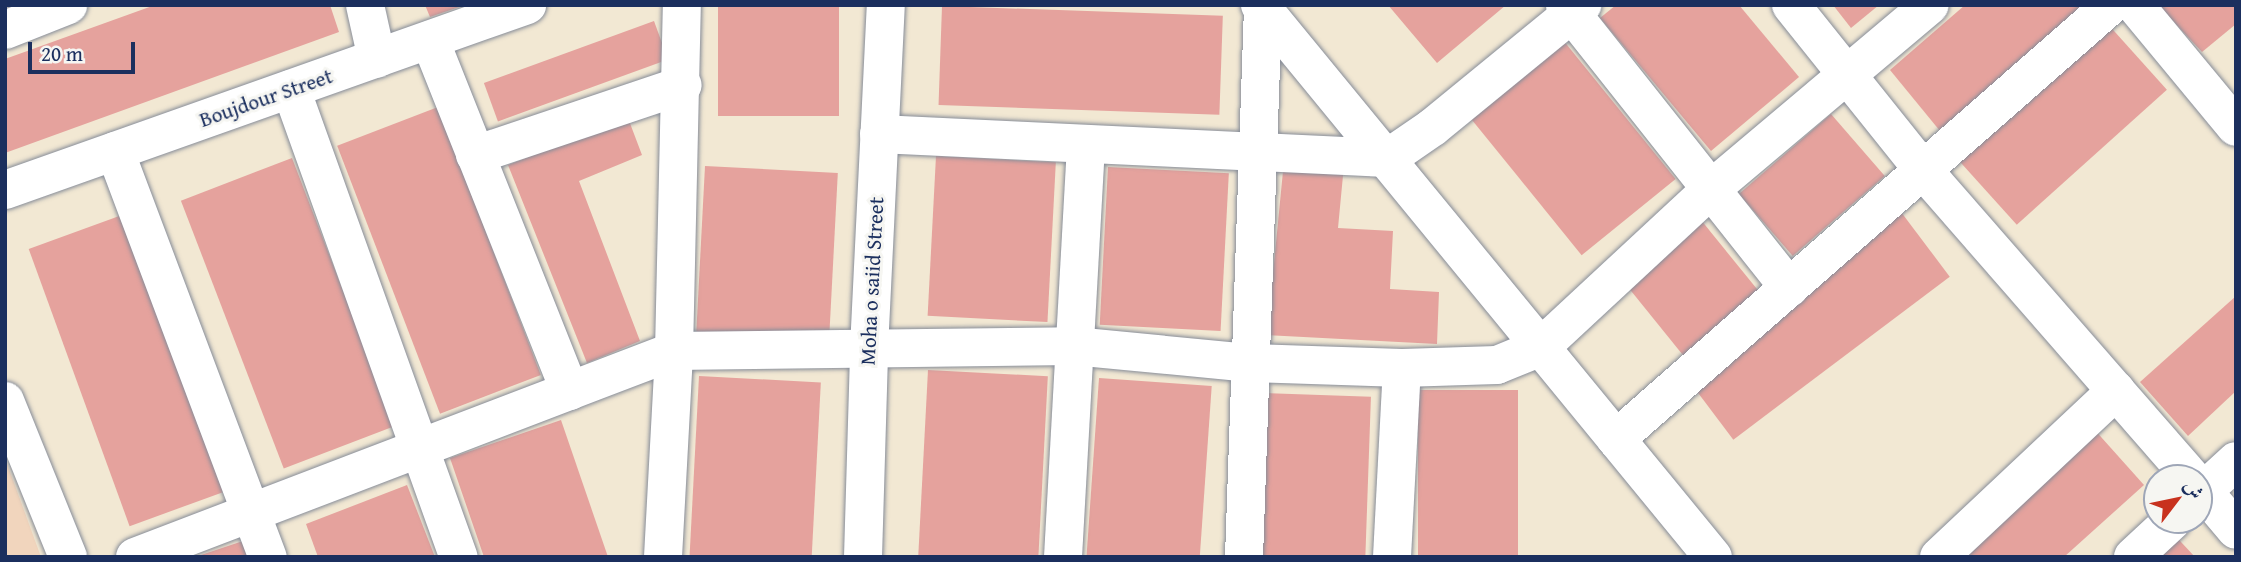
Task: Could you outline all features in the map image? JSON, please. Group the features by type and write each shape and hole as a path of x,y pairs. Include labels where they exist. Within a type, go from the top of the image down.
{"street":[{"path":"5,30 68,5"},
{"path":"365,5 377,59"},
{"name":"Boujdour Street","path":"5,190 527,5"},
{"path":"663,557 674,351 683,85 682,5"},
{"name":"Moha o saiid Street","path":"863,557 869,349 886,5"},
{"path":"1791,5 1924,170 2178,464"},
{"path":"135,557 674,351 1073,346 1251,363 1402,368 1497,365 1541,347 1710,190 1849,76 1930,5"},
{"path":"1616,439 2111,5"},
{"path":"2135,5 2236,127"},
{"path":"1244,557 1262,7"},
{"path":"1262,7 1713,557"},
{"path":"879,134 1086,146 1388,158 1433,127 1573,8 1710,190 1790,288"},
{"path":"430,40 570,391"},
{"path":"475,155 683,85"},
{"path":"291,89 459,557"},
{"path":"1063,557 1086,146"},
{"path":"115,151 268,557"},
{"path":"1392,557 1402,368"},
{"path":"1939,557 2116,391"},
{"path":"5,401 68,557"},
{"path":"2213,477 2236,461"},
{"path":"2213,505 2236,530"},
{"path":"2133,557 2158,534"}],"shaded area":[{"path":"5,458 41,557 5,557"}],"building":[{"path":"155,5 330,5 339,32 5,153 5,59"},
{"path":"425,5 462,5 462,6 430,17"},
{"path":"718,5 839,5 839,116 718,116"},
{"path":"1388,5 1506,5 1437,63"},
{"path":"1616,5 1739,5 1799,77 1711,151 1600,18"},
{"path":"1833,5 1879,5 1851,28"},
{"path":"1965,5 2083,5 1940,131 1890,70"},
{"path":"2158,5 2236,5 2236,24 2202,52"},
{"path":"942,6 1223,16 1219,115 939,105"},
{"path":"654,21 668,60 498,121 484,83"},
{"path":"2106,22 2167,90 2017,225 1956,157"},
{"path":"1563,40 1676,179 1582,255 1469,116"},
{"path":"438,107 541,375 440,414 337,146"},
{"path":"1831,114 1885,176 1793,256 1739,194"},
{"path":"628,118 642,155 579,181 640,341 587,363 508,165"},
{"path":"936,156 1056,162 1047,322 928,316"},
{"path":"292,158 395,426 284,469 181,201"},
{"path":"1284,161 1344,165 1338,228 1393,231 1390,289 1439,292 1437,344 1267,335"},
{"path":"705,166 838,173 829,339 696,332"},
{"path":"1108,167 1229,173 1221,331 1100,325"},
{"path":"1895,204 1950,277 1733,440 1679,367"},
{"path":"133,211 234,488 130,526 29,249"},
{"path":"1701,220 1761,295 1684,357 1624,282"},
{"path":"2236,296 2236,391 2188,436 2140,382"},
{"path":"928,370 1048,376 1038,557 918,557"},
{"path":"699,376 821,382 812,557 690,557"},
{"path":"1099,378 1212,386 1200,557 1087,557"},
{"path":"1418,390 1518,390 1518,557 1418,557"},
{"path":"1264,393 1371,397 1365,557 1258,557"},
{"path":"561,420 608,557 484,557 450,458"},
{"path":"2093,428 2143,484 2064,557 1949,557"},
{"path":"407,485 435,557 318,557 306,524"},
{"path":"2162,534 2174,534 2195,557 2138,557"},
{"path":"255,537 262,557 198,557 198,556"}]}
